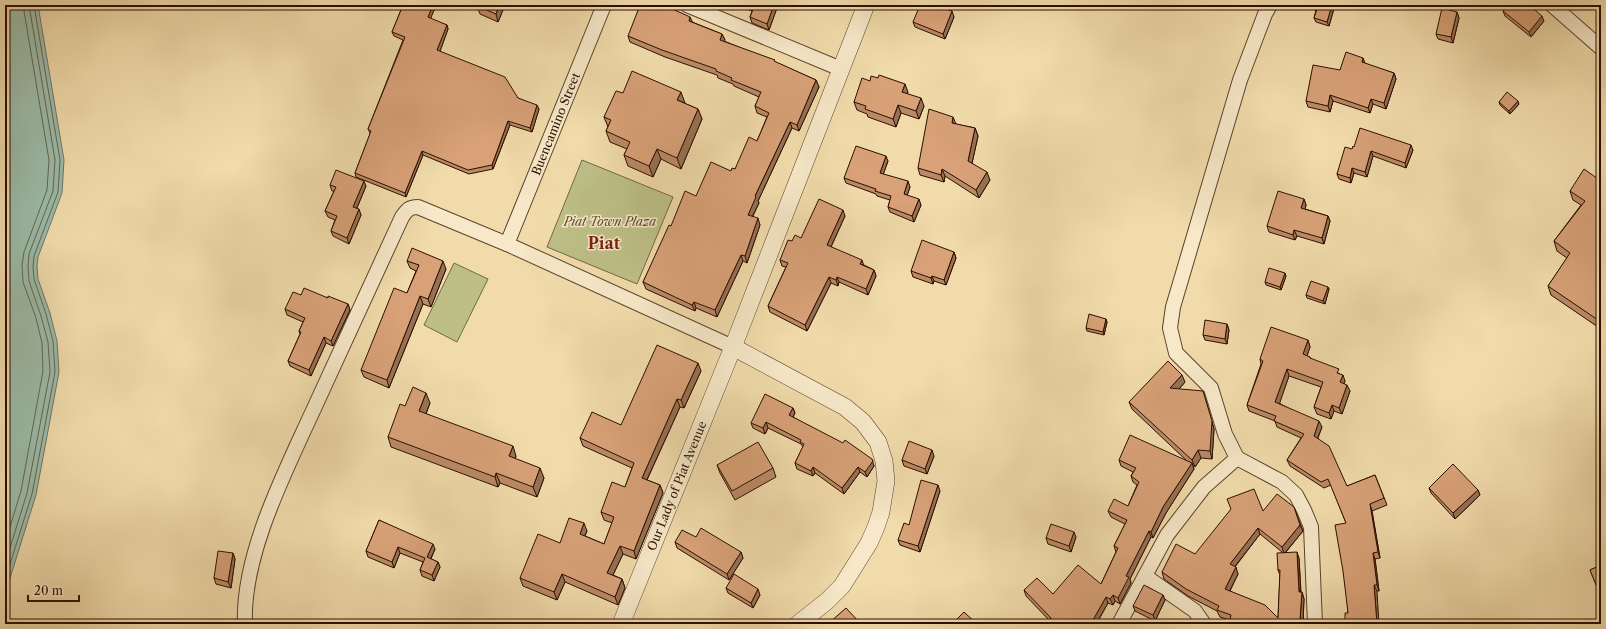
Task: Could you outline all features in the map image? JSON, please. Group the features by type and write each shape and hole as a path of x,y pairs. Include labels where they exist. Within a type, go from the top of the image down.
{"street":[{"name":"Buencamino Street","path":"507,244 604,5"},
{"path":"686,5 841,69"},
{"name":"Our Lady of Piat Avenue","path":"621,624 733,347 866,5"},
{"path":"1270,5 1265,14 1240,80 1172,308 1170,328 1176,353 1211,388 1225,434 1237,458 1282,482 1296,495 1304,510 1311,527 1316,624"},
{"path":"1552,5 1601,48"},
{"path":"245,624 246,595 254,555 279,486 402,217 407,210 412,207 418,207 507,244 733,347 846,407 863,422 878,442 884,461 886,481 881,512 876,528 869,543 842,586 827,601 798,624"},
{"path":"1119,624 1167,535 1204,487 1237,458"},
{"path":"1145,576 1195,611 1204,624"}],"green space":[{"name":"Piat Town Plaza","path":"582,160 673,197 637,284 547,247"},
{"path":"454,263 488,279 457,342 424,325"}],"water":[{"path":"5,5 38,5 64,160 62,193 38,257 37,266 38,279 50,313 57,341 59,372 36,495 5,594"}],"building":[{"path":"403,5 433,5 428,17 447,25 437,50 505,77 518,98 537,105 530,128 508,121 492,165 468,170 422,151 405,193 355,173 371,131 368,129 405,37 392,32"},
{"path":"499,5 496,14 477,6"},
{"path":"640,5 652,5 664,10 666,6 690,17 689,21 722,34 720,40 775,60 774,61 816,80 797,125 790,122 755,196 756,197 748,215 758,218 745,256 741,255 715,310 694,302 692,305 643,282 669,225 671,226 685,191 696,196 711,162 731,171 732,168 735,169 749,137 757,141 769,113 755,106 761,92 731,80 732,78 716,71 716,69 628,36"},
{"path":"749,5 774,5 767,24 750,17 754,7"},
{"path":"920,5 937,5 952,11 943,34 913,22"},
{"path":"1310,5 1332,5 1327,22 1314,18 1318,6"},
{"path":"1507,5 1529,5 1542,16 1529,32 1503,11"},
{"path":"1442,8 1457,12 1451,37 1436,34"},
{"path":"1346,52 1363,58 1362,62 1394,73 1384,103 1371,99 1368,108 1330,95 1328,106 1306,101 1313,65 1340,70"},
{"path":"632,71 681,92 677,100 698,109 677,158 657,149 649,166 624,155 630,142 606,131 611,120 604,117 616,91 623,93"},
{"path":"879,75 905,84 902,92 921,98 916,111 898,105 893,119 865,109 866,106 854,102 862,78 870,81 871,76 878,78"},
{"path":"1507,92 1518,101 1509,111 1499,102"},
{"path":"929,109 953,117 952,123 975,128 968,161 987,172 976,190 942,169 941,175 918,168"},
{"path":"1360,128 1411,145 1405,163 1371,151 1365,172 1352,168 1350,178 1337,174 1345,147 1352,149 1353,146 1354,147"},
{"path":"856,146 886,156 880,173 908,181 904,194 919,199 912,216 888,207 891,196 844,178"},
{"path":"1584,169 1601,181 1601,322 1548,286 1570,253 1554,241 1585,201 1570,191"},
{"path":"336,170 364,181 353,207 359,209 347,238 331,231 337,216 325,211 336,187 330,185"},
{"path":"1278,191 1304,199 1301,208 1328,216 1322,238 1294,230 1293,235 1267,226"},
{"path":"819,199 843,210 827,245 862,260 860,264 874,270 866,289 837,277 836,280 829,277 805,325 768,306 788,263 780,260 788,240 792,241 795,235 801,238"},
{"path":"922,240 954,252 944,280 932,276 931,278 911,271"},
{"path":"412,248 443,261 428,299 420,296 387,380 361,370 394,288 407,293 419,265 407,261"},
{"path":"1269,268 1285,273 1280,287 1265,282"},
{"path":"1311,281 1328,287 1323,301 1306,295"},
{"path":"304,288 348,304 331,341 324,337 309,370 288,361 301,332 299,331 305,318 285,309 293,292 301,295"},
{"path":"1089,314 1106,319 1103,332 1086,328"},
{"path":"1205,320 1227,324 1225,339 1203,335"},
{"path":"1271,327 1308,340 1303,354 1339,369 1337,373 1343,375 1340,382 1347,385 1339,408 1332,405 1329,413 1314,407 1323,382 1287,369 1275,402 1319,421 1314,436 1329,446 1347,486 1375,475 1384,498 1370,504 1378,552 1373,553 1377,585 1374,585 1377,624 1345,624 1345,613 1348,613 1335,525 1346,523 1328,479 1321,482 1287,460 1304,434 1274,421 1276,416 1247,405 1263,361 1260,359"},
{"path":"657,345 698,363 681,400 677,399 642,478 660,485 634,551 620,546 607,573 622,579 615,597 562,574 554,592 520,578 538,534 560,543 569,518 584,523 580,534 604,544 614,517 601,512 612,482 625,487 634,463 580,438 592,412 621,425"},
{"path":"1168,361 1182,375 1170,388 1203,391 1212,421 1210,451 1198,450 1192,460 1129,402"},
{"path":"413,387 426,393 419,411 513,446 509,456 540,468 533,487 496,473 495,477 388,437 400,404 405,406"},
{"path":"765,394 793,408 789,415 843,443 845,440 873,461 865,472 858,467 842,488 813,467 811,471 795,463 804,444 800,442 801,440 766,422 763,428 751,423"},
{"path":"1130,435 1192,463 1163,507 1151,532 1149,531 1126,576 1129,577 1118,598 1113,595 1110,599 1106,597 1093,620 1099,624 1047,624 1051,618 1024,590 1037,578 1053,594 1078,565 1101,584 1118,548 1114,546 1127,520 1108,511 1114,499 1128,506 1139,482 1131,476 1136,468 1119,460"},
{"path":"909,441 932,450 925,469 902,460"},
{"path":"758,442 773,468 732,491 717,465"},
{"path":"1453,464 1478,490 1453,513 1429,488"},
{"path":"921,480 938,485 918,546 898,540 904,523 909,525"},
{"path":"1254,489 1263,511 1277,494 1294,507 1300,525 1282,547 1258,528 1230,564 1236,567 1225,589 1265,605 1278,618 1280,570 1278,570 1277,553 1297,552 1299,592 1302,592 1300,620 1305,621 1308,624 1229,624 1231,615 1217,610 1219,606 1186,589 1162,572 1176,544 1195,554 1231,509 1227,499"},
{"path":"379,520 433,544 427,557 438,562 432,575 420,570 425,558 398,547 392,562 366,551"},
{"path":"1051,524 1074,532 1069,546 1046,538"},
{"path":"701,528 741,552 727,574 675,542 682,530 696,537"},
{"path":"218,551 233,553 228,582 214,578"},
{"path":"1601,565 1601,591 1599,592 1590,570"},
{"path":"734,574 758,589 751,603 726,588"},
{"path":"1144,585 1163,595 1153,615 1133,606"},
{"path":"846,608 861,624 829,623"},
{"path":"964,612 977,624 952,624"}],"district":[{"name":"Piat","path":"604,243"}]}
